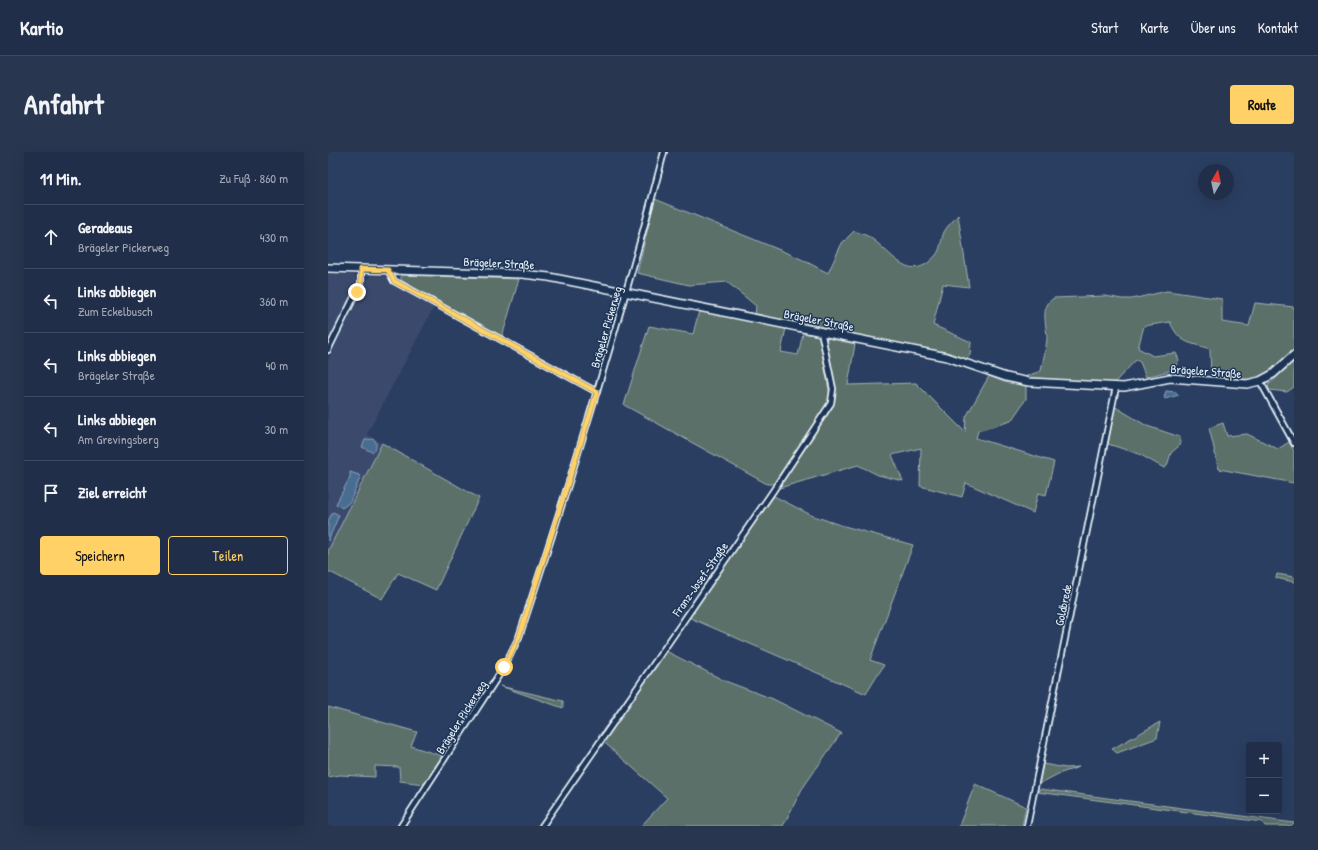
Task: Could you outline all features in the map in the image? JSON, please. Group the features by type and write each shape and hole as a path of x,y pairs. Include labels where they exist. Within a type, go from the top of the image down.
{"street":[{"name":"Brägeler Pickerweg","path":"401,826 455,745 511,655 546,554 597,392 626,293 664,152"},
{"name":"Brägeler Straße","path":"328,268 535,275 947,357 1017,380 1116,387 1131,387 1170,378 1247,384 1260,381 1273,374 1294,355"},
{"path":"328,350 361,283 361,269"},
{"path":"388,270 394,281 597,392"},
{"name":"Franz-Josef-Straße","path":"542,826 773,491 831,403 833,389 821,332"},
{"path":"1260,381 1294,443"},
{"name":"Goldbrede","path":"1027,826 1116,387"}],"shaded area":[{"path":"328,273 355,275 356,281 328,341"},
{"path":"373,275 385,276 393,285 434,307 367,434 382,443 328,551 328,360 369,277"},
{"path":"1166,391 1176,392 1179,395 1165,399 1164,397"},
{"path":"365,440 375,440 376,445 376,448 372,452 362,447"},
{"path":"350,472 359,475 360,478 350,502 342,508 336,504 350,477"},
{"path":"333,512 339,515 328,541 328,521"}],"green space":[{"path":"655,199 797,257 828,273 842,243 854,231 869,237 901,263 909,267 917,268 926,264 938,253 944,232 958,215 969,287 943,284 933,325 971,342 970,355 967,359 805,323 755,315 756,306 727,282 689,285 637,273"},
{"path":"401,275 519,279 502,337 401,280"},
{"path":"1167,291 1222,299 1222,322 1249,326 1255,303 1294,307 1294,349 1284,360 1266,374 1247,379 1225,379 1211,377 1210,349 1190,343 1181,338 1177,335 1170,322 1144,326 1138,348 1153,356 1176,353 1179,360 1173,370 1146,377 1140,362 1136,360 1113,384 1024,377 1041,371 1047,339 1045,311 1049,302 1054,298 1105,296 1132,299"},
{"path":"699,311 786,328 781,352 798,355 803,333 819,336 830,396 828,403 773,484 767,484 624,405 649,326 693,334"},
{"path":"826,338 855,344 848,385 916,383 965,432 966,417 989,376 1004,382 1026,386 1026,399 1011,421 978,431 976,438 1054,462 1046,495 1038,493 1033,513 966,483 962,497 920,486 921,448 892,455 903,481 878,475 858,465 776,489 832,408 835,385"},
{"path":"1294,362 1294,387 1287,392 1269,390 1268,385"},
{"path":"1114,406 1147,426 1180,437 1180,445 1171,453 1167,466 1164,468 1139,454 1108,444"},
{"path":"1223,423 1227,436 1247,434 1278,449 1289,442 1294,451 1294,483 1219,469 1209,428"},
{"path":"382,443 479,498 436,590 398,573 382,599 328,571 328,551"},
{"path":"774,496 811,515 837,524 913,545 870,660 884,665 866,694 688,617"},
{"path":"1277,574 1294,577 1294,582 1276,578"},
{"path":"662,649 725,681 773,699 841,733 802,789 783,826 641,826 667,798 598,737"},
{"path":"500,686 563,701 563,708"},
{"path":"328,707 417,732 411,746 442,756 424,784 400,781 399,767 375,766 375,777 340,775 328,777"},
{"path":"1160,722 1157,738 1117,753 1112,749"},
{"path":"1043,764 1066,768 1079,767 1058,774 1039,784"},
{"path":"975,784 1026,807 1022,826 959,826"},
{"path":"1040,789 1294,823 1294,826 1265,826 1262,822 1037,792"}],"route":[{"path":"357,292 361,283 361,269 388,270 390,277 394,281 597,392 519,637 504,667"}]}
